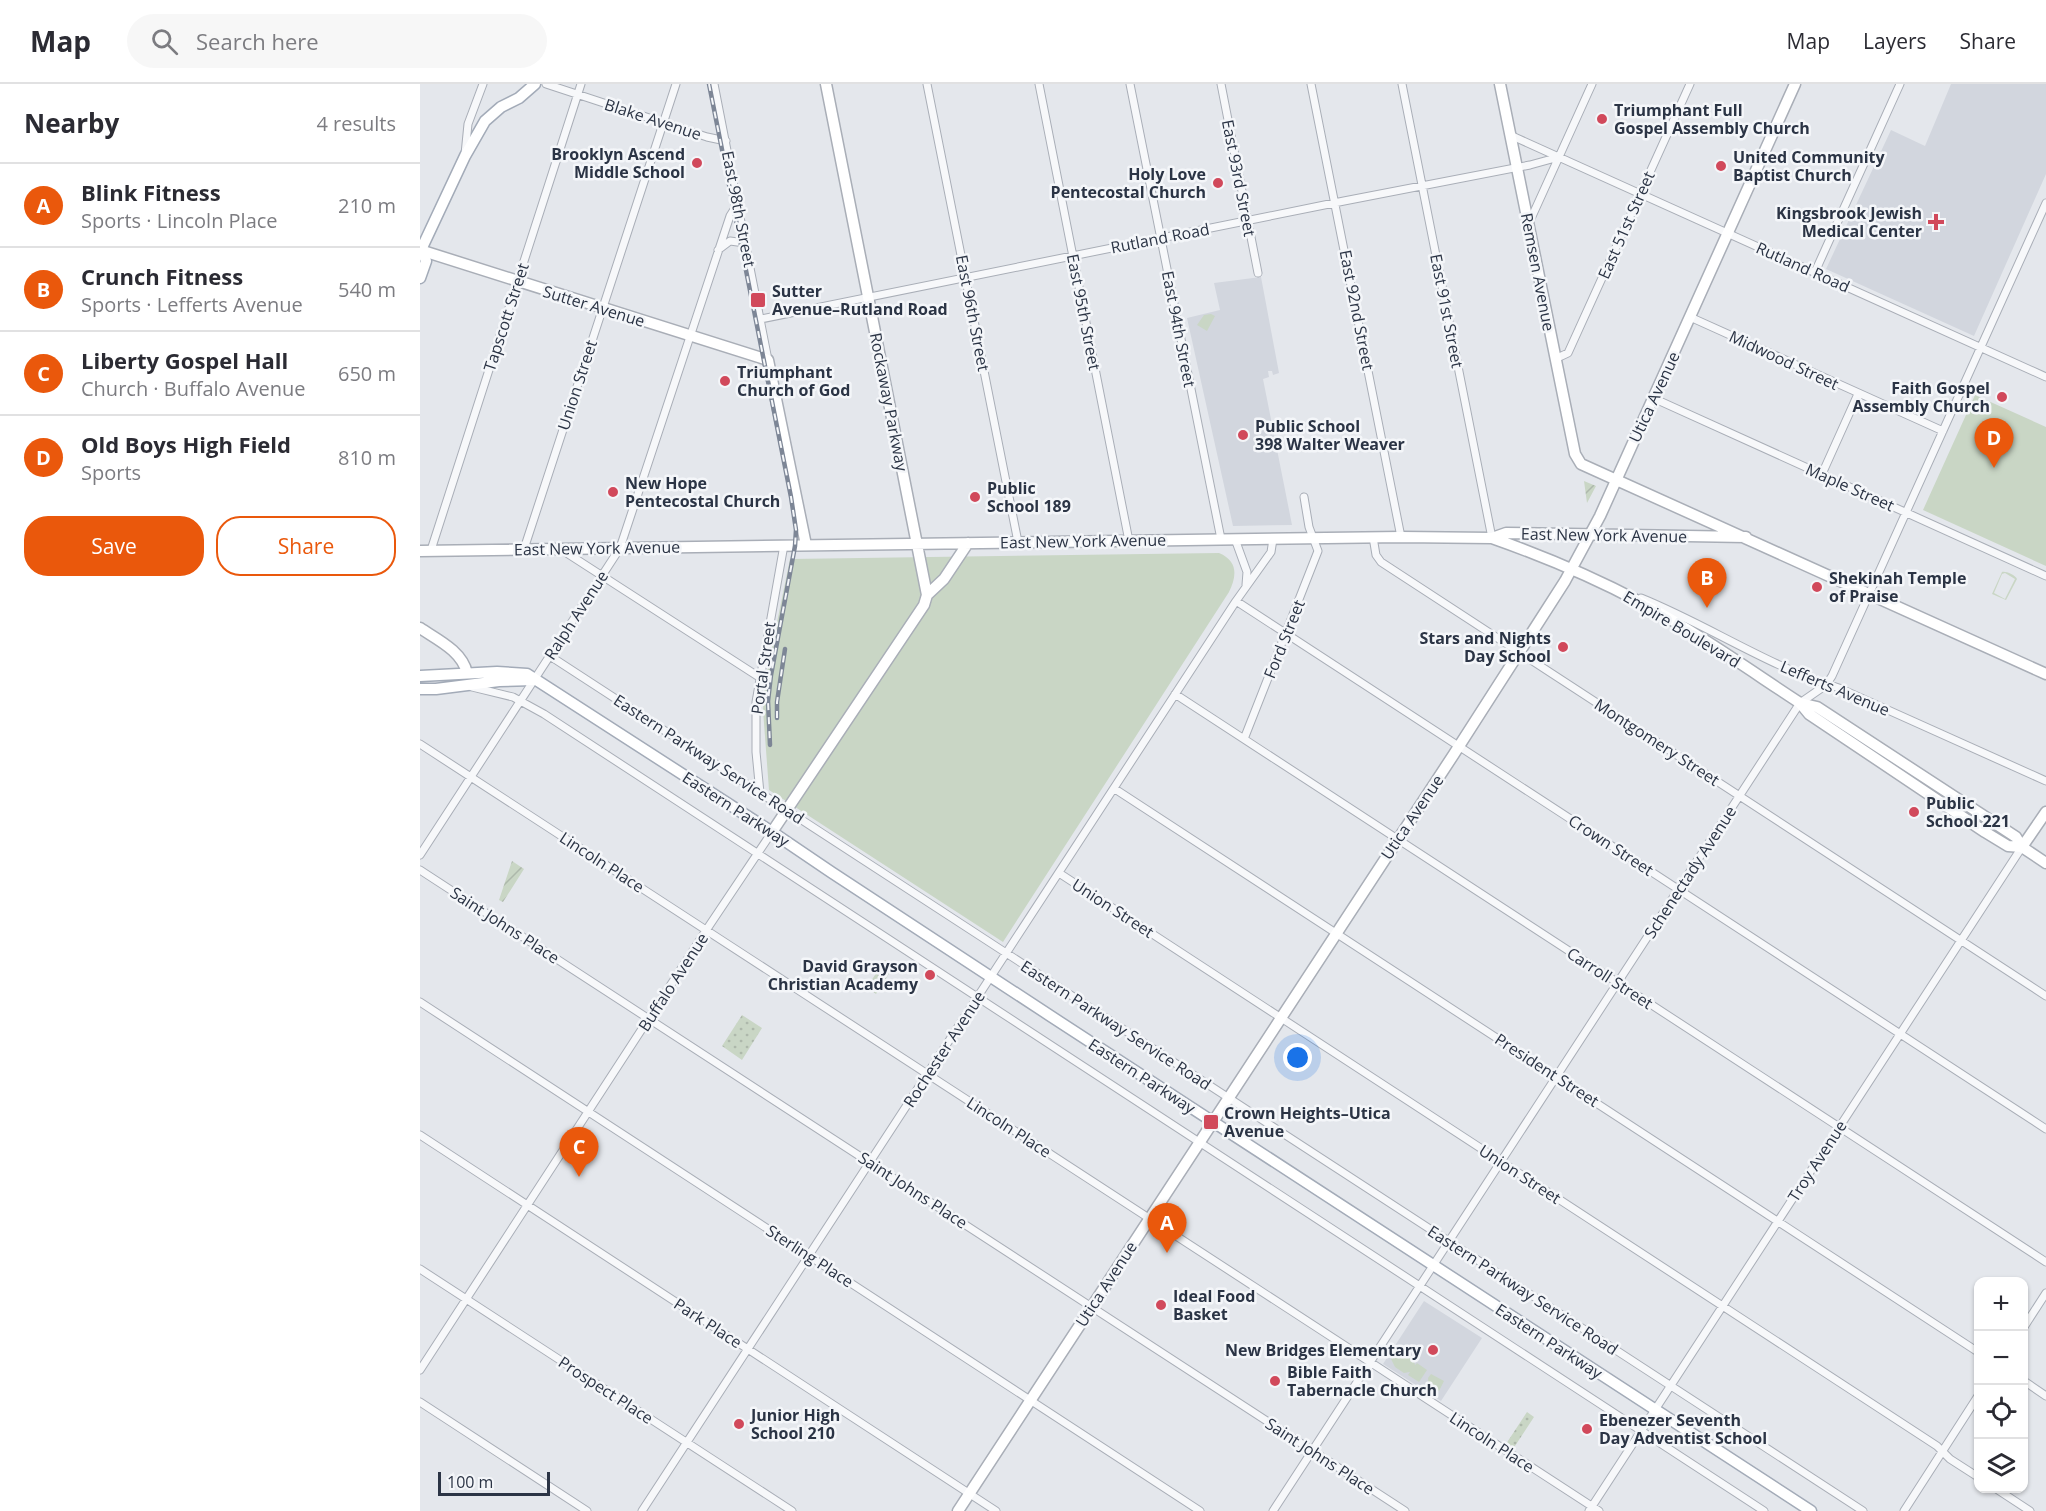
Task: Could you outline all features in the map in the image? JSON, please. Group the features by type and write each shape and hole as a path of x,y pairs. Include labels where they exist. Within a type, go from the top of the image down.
{"main road":[{"path":"420,278 426,261 421,251 465,156 485,121 535,84"},
{"name":"Rockaway Parkway","path":"826,84 917,544"},
{"name":"Remsen Avenue","path":"1500,84 1577,459"},
{"name":"Utica Avenue","path":"958,1511 1459,746 1571,569 1616,479 1795,84"},
{"name":"Sutter Avenue","path":"421,251 768,360"},
{"name":"East 98th Street","path":"768,360 806,546"},
{"name":"East New York Avenue","path":"1577,459 1587,467 2046,674"},
{"name":"East New York Avenue","path":"425,550 1373,537 1492,538 1506,533 1746,537"},
{"name":"Empire Boulevard","path":"1492,538 1571,569 1669,618 1800,703 1814,705 2016,837 2022,847 2046,863"},
{"name":"Buffalo Avenue","path":"772,832 924,605 927,595 944,579 968,543"},
{"path":"917,544 927,595"},
{"path":"420,628 458,655 465,663 467,673"},
{"name":"Eastern Parkway","path":"420,676 514,672 527,674 1811,1511"},
{"path":"420,689 534,680"},
{"name":"Troy Avenue","path":"2022,847 2046,812"}],"street":[{"path":"465,156 468,124 483,84"},
{"name":"Blake Avenue","path":"546,84 662,123 726,141"},
{"name":"Tapscott Street","path":"425,550 517,282 581,84"},
{"name":"Union Street","path":"524,549 676,84"},
{"name":"East 98th Street","path":"714,84 768,360"},
{"name":"East 96th Street","path":"927,84 1018,542"},
{"name":"East 95th Street","path":"1039,84 1129,541"},
{"name":"East 94th Street","path":"1130,84 1221,539"},
{"name":"East 93rd Street","path":"1221,84 1258,273"},
{"name":"East 92nd Street","path":"1311,84 1401,537"},
{"name":"East 91st Street","path":"1402,84 1492,538"},
{"path":"1528,226 1592,84"},
{"name":"East 51st Street","path":"1555,359 1568,353 1690,84"},
{"path":"1815,272 1900,84"},
{"name":"Rutland Road","path":"1510,135 2046,377"},
{"name":"Rutland Road","path":"761,319 1547,162 1559,157"},
{"name":"Schenectady Avenue","path":"1273,1511 1800,703 1826,685 1832,676 2046,203"},
{"name":"Ralph Avenue","path":"420,855 620,548 718,250 730,216 737,205"},
{"path":"718,250 730,241 745,243"},
{"name":"Midwood Street","path":"1690,317 1943,431"},
{"path":"1822,474 1858,394"},
{"name":"Maple Street","path":"1653,398 2046,576"},
{"path":"1304,497 1313,538"},
{"name":"Montgomery Street","path":"1373,537 1376,555 1381,562 2046,996"},
{"name":"Ford Street","path":"1244,740 1318,551 1313,538"},
{"path":"1235,539 1247,572 1246,586"},
{"name":"Rochester Avenue","path":"642,1511 1175,694 1271,552 1273,539"},
{"name":"Portal Street","path":"760,793 755,730 756,702 784,545"},
{"path":"560,549 759,677"},
{"name":"Lefferts Avenue","path":"1625,594 1635,595 1651,602 1826,685 2046,781"},
{"name":"Crown Street","path":"1236,602 2046,1129"},
{"name":"Eastern Parkway Service Road","path":"550,656 1863,1511"},
{"path":"467,686 498,693 520,701 544,714 1764,1511"},
{"name":"Carroll Street","path":"1175,694 2046,1262"},
{"name":"Lincoln Place","path":"420,744 707,929 1593,1510"},
{"name":"President Street","path":"1115,789 1974,1349"},
{"name":"Buffalo Avenue","path":"420,1370 772,832"},
{"name":"Troy Avenue","path":"1593,1510 1670,1386 2022,847"},
{"name":"Saint Johns Place","path":"420,870 1405,1511"},
{"name":"Union Street","path":"1059,873 1936,1446 1974,1475"},
{"name":"Sterling Place","path":"420,1002 1200,1511"},
{"name":"Park Place","path":"420,1135 996,1511"},
{"name":"Prospect Place","path":"420,1269 792,1511"},
{"path":"2028,1322 2046,1293"},
{"path":"2028,1384 2046,1396"},
{"path":"420,1402 587,1511"},
{"path":"1904,1511 1974,1402"},
{"path":"2003,1493 2030,1511"}],"shaded area":[{"name":"Kingsbrook Jewish Medical Center","path":"1951,84 2046,84 2046,174 1974,336 1826,269 1891,130 1925,146"},
{"name":"Public School 398 Walter Weaver","path":"1261,277 1279,373 1273,375 1272,371 1268,371 1269,377 1263,379 1292,525 1233,526 1187,318 1220,310 1214,283"},
{"name":"New Bridges Elementary","path":"1424,1301 1482,1338 1441,1401 1383,1364"}],"green space":[{"path":"1204,315 1215,316 1207,331 1197,325"},
{"path":"1975,395 2046,427 2046,566 1923,510"},
{"path":"1584,481 1596,486 1587,503"},
{"path":"1219,553 1230,560 1233,565 1234,575 1229,592 1003,942 769,790 763,710 765,681 790,559"},
{"path":"2002,572 2006,572 2017,579 2006,600 1992,594","holes":["2005,573 2015,579 2005,599 1994,593 2002,574"]},
{"path":"512,861 524,869 503,902 499,900"},
{"path":"885,960 894,966 876,994 867,987"},
{"path":"742,1015 762,1028 742,1060 722,1046"},
{"path":"1395,1352 1399,1354 1398,1356 1405,1355 1414,1361 1415,1365 1417,1363 1427,1370 1419,1382 1408,1375 1410,1372 1404,1373 1395,1367 1391,1359"},
{"path":"1431,1374 1444,1381 1439,1391 1435,1392 1429,1387 1428,1378"},
{"path":"1527,1412 1534,1417 1513,1449 1506,1444"}],"railway":[{"path":"709,84 796,530 771,675 768,701 770,745"},
{"path":"777,718 777,702 785,649"}],"place":[{"name":"Triumphant Full Gospel Assembly Church","path":"1602,119"},
{"name":"Brooklyn Ascend Middle School","path":"697,163"},
{"name":"United Community Baptist Church","path":"1721,166"},
{"name":"Holy Love Pentecostal Church","path":"1218,183"},
{"name":"Kingsbrook Jewish Medical Center","path":"1936,222"},
{"name":"Sutter Avenue–Rutland Road","path":"758,300"},
{"name":"Triumphant Church of God","path":"725,381"},
{"name":"Faith Gospel Assembly Church","path":"2002,397"},
{"name":"Public School 398 Walter Weaver","path":"1243,435"},
{"name":"Old Boys High Field","path":"1994,468"},
{"name":"New Hope Pentecostal Church","path":"613,492"},
{"name":"Public School 189","path":"975,497"},
{"name":"Shekinah Temple of Praise","path":"1817,587"},
{"name":"Crunch Fitness","path":"1707,608"},
{"name":"Stars and Nights Day School","path":"1563,647"},
{"name":"Public School 221","path":"1914,812"},
{"name":"David Grayson Christian Academy","path":"930,975"},
{"name":"Crown Heights–Utica Avenue","path":"1211,1122"},
{"name":"Liberty Gospel Hall","path":"579,1177"},
{"name":"Blink Fitness","path":"1167,1253"},
{"name":"Ideal Food Basket","path":"1161,1305"},
{"name":"New Bridges Elementary","path":"1433,1350"},
{"name":"Bible Faith Tabernacle Church","path":"1275,1381"},
{"name":"Junior High School 210","path":"739,1424"},
{"name":"Ebenezer Seventh Day Adventist School","path":"1587,1429"}]}
